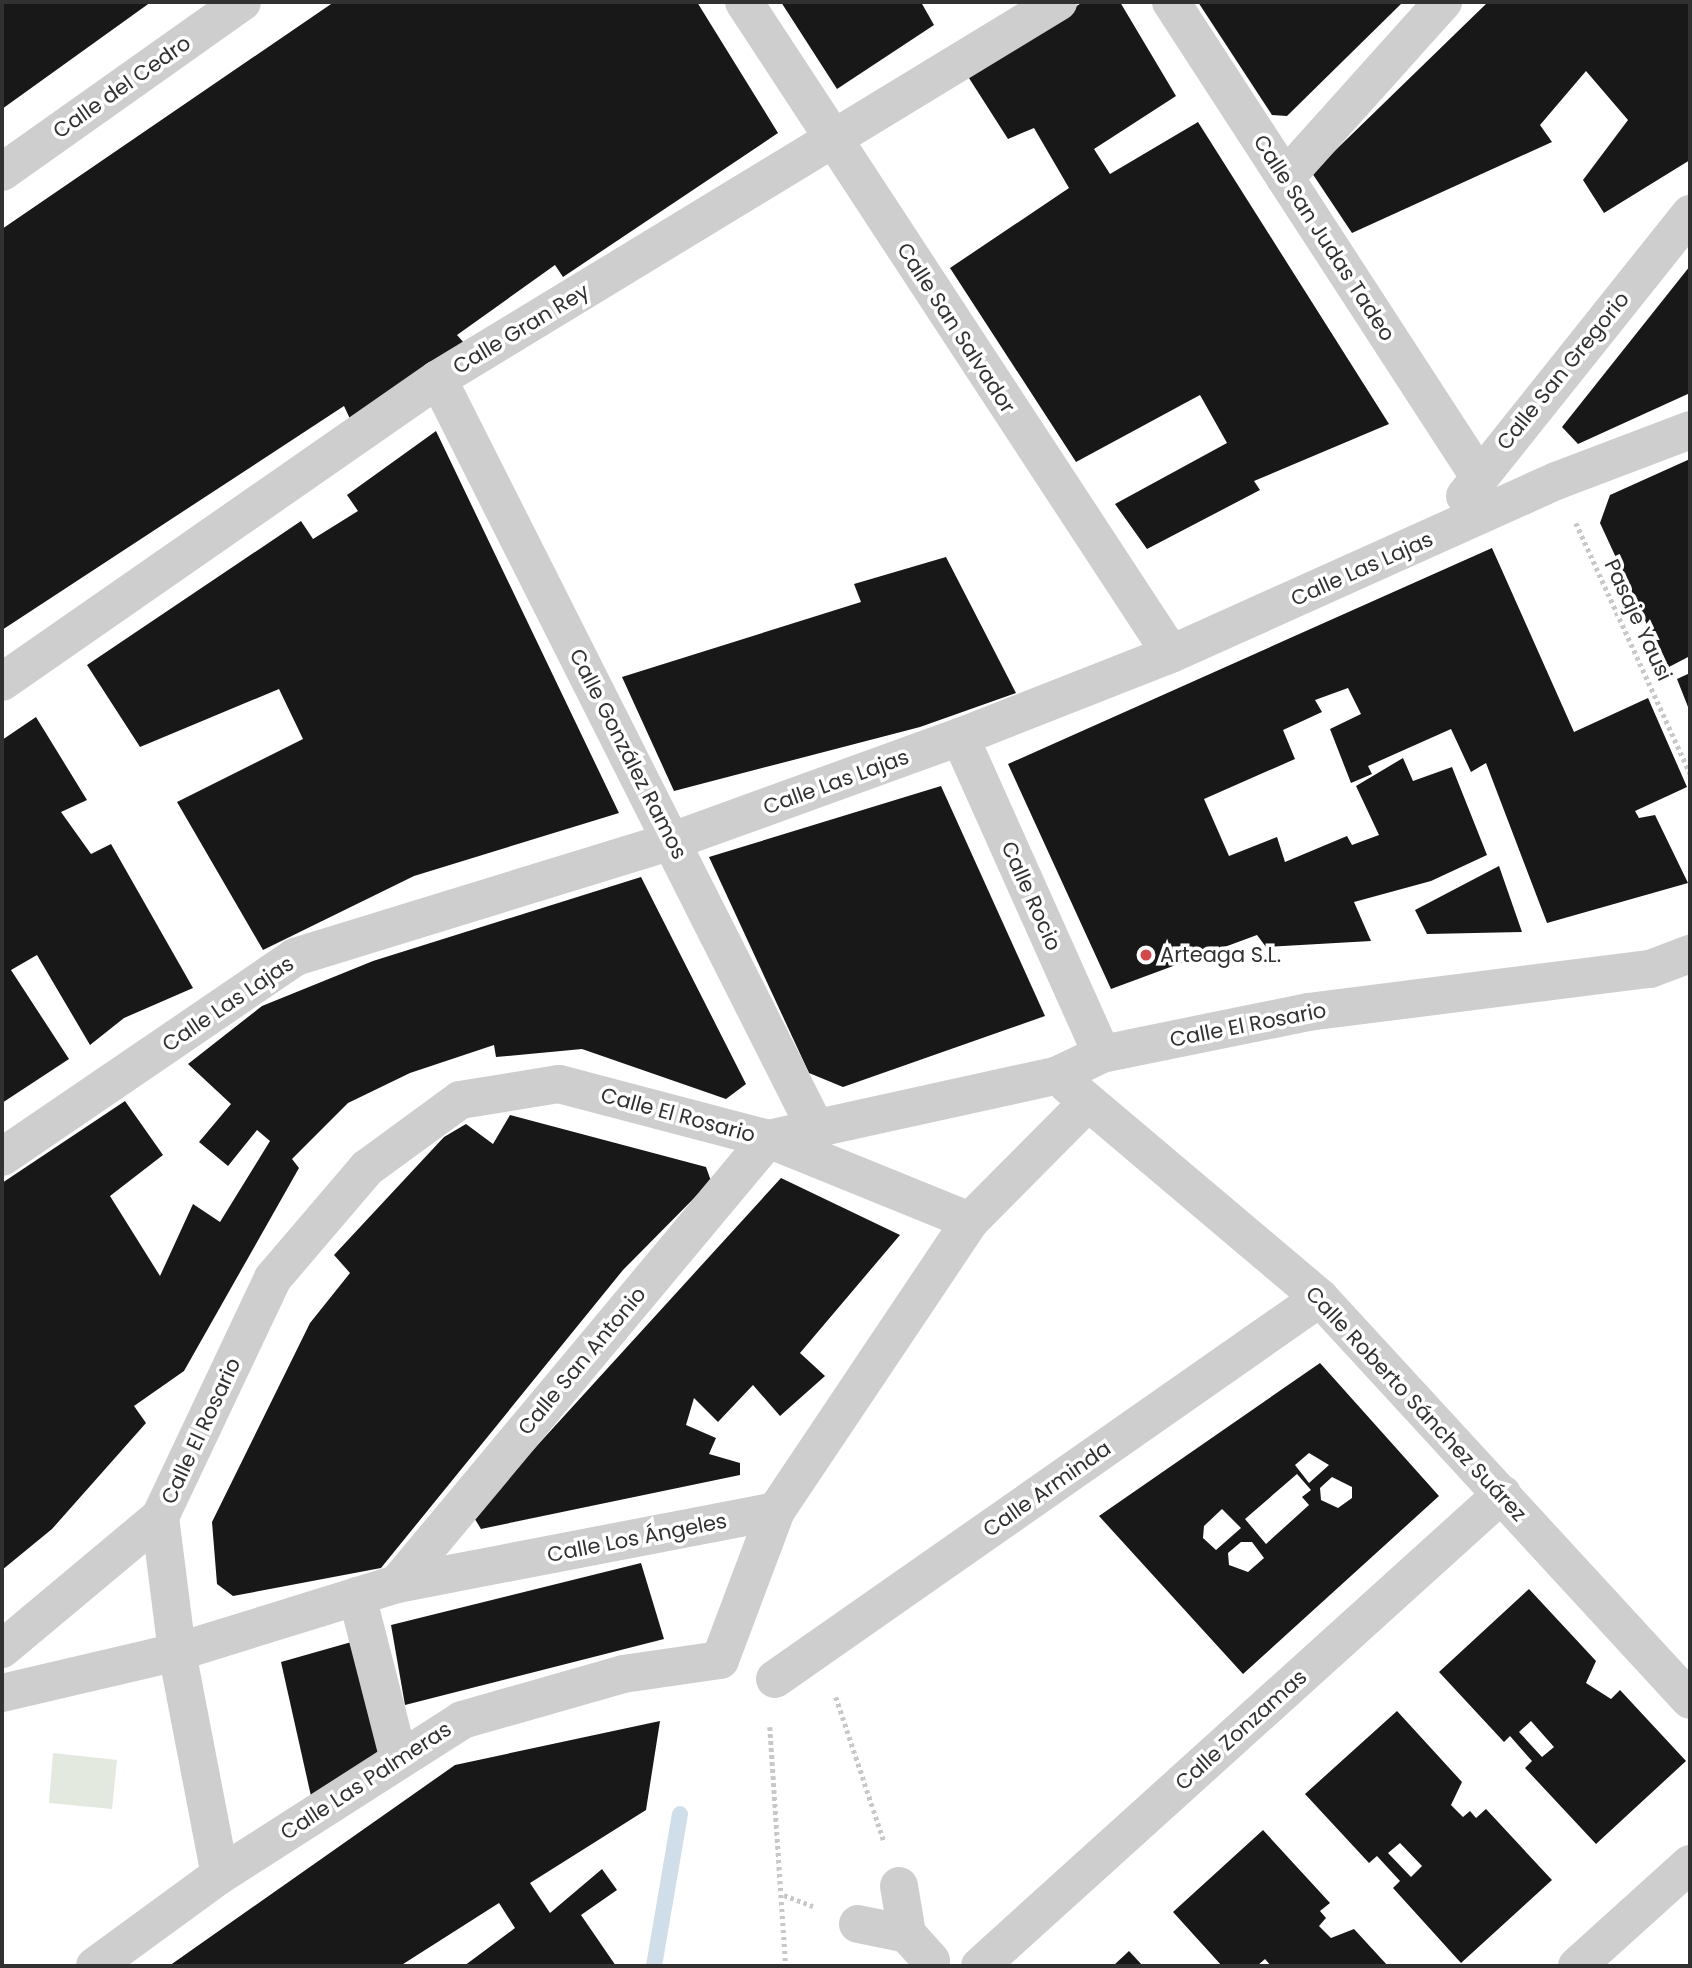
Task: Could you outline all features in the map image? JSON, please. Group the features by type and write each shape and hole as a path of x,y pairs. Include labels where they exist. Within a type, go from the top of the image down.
{"street":[{"name":"Calle del Cedro","path":"2,172 242,2"},
{"name":"Calle San Salvador","path":"744,2 1171,654"},
{"name":"Calle Gran Rey","path":"2,682 438,379 1058,2"},
{"name":"Calle San Judas Tadeo","path":"1171,2 1478,475"},
{"path":"1285,178 1443,2"},
{"name":"Calle San Gregorio","path":"1443,533 1478,475 1690,214"},
{"name":"Calle González Ramos","path":"438,379 816,1129"},
{"name":"Calle Las Lajas","path":"2,1157 295,957 672,841 960,737 1171,654 1556,481 1690,430"},
{"name":"Calle Rocio","path":"960,737 1102,1054"},
{"name":"Calle El Rosario","path":"2,1649 160,1517 274,1278 367,1168 460,1100 559,1084 768,1139 1058,1075 1102,1054 1308,1012 1650,969 1690,954"},
{"name":"Calle Roberto Sánchez Suárez","path":"1058,1075 1085,1105 1320,1298 1690,1700"},
{"path":"776,1511 970,1221 1085,1105"},
{"path":"768,1139 970,1221"},
{"name":"Calle San Antonio","path":"397,1584 768,1139"},
{"name":"Calle Arminda","path":"775,1679 1320,1298"},
{"name":"Calle Zonzamas","path":"980,1966 1502,1494"},
{"name":"Calle Los Ángeles","path":"2,1693 177,1652 397,1584 776,1511"},
{"name":"Calle Las Palmeras","path":"94,1966 220,1875 462,1720 624,1674 720,1660 776,1511"},
{"path":"160,1517 177,1652 220,1875"},
{"path":"358,1596 399,1760"},
{"path":"1577,1966 1690,1864"},
{"path":"858,1924 919,1947 898,1886"}],"path":[{"name":"Pasaje Yausi","path":"1556,481 1690,773"},
{"path":"813,1653 835,1695 898,1886"},
{"path":"775,1679 768,1744 786,1966"}],"shaded area":[{"path":"53,1753 117,1760 112,1809 49,1803"}],"building":[{"path":"2,2 151,2 2,109"},
{"path":"334,2 697,2 778,133 563,277 555,265 457,335 465,344 351,421 344,406 2,630 2,229"},
{"path":"781,2 921,2 934,25 837,89"},
{"path":"1083,2 1120,2 1176,96 1094,149 1110,174 1198,122 1389,424 1254,481 1260,490 1147,549 1115,504 1227,443 1200,395 1076,462 950,268 1069,188 1034,128 1008,139 967,75"},
{"path":"1198,2 1403,2 1287,116 1272,115"},
{"path":"1488,2 1690,2 1690,160 1604,213 1583,180 1628,120 1586,71 1540,125 1552,142 1352,233 1312,173"},
{"path":"1690,266 1690,393 1578,444 1562,427"},
{"path":"436,431 619,813 414,876 263,950 177,802 303,739 279,689 140,747 87,665 301,521 313,539 358,511 347,495"},
{"path":"1690,459 1690,656 1667,668 1600,523 1610,495"},
{"path":"1492,548 1574,732 1648,698 1687,787 1635,811 1639,818 1655,815 1688,883 1547,923 1486,763 1471,772 1451,729 1368,766 1372,774 1351,783 1330,729 1361,714 1348,688 1315,700 1322,712 1283,730 1295,759 1204,799 1229,856 1277,837 1285,862 1347,836 1352,845 1379,835 1356,786 1403,758 1413,781 1452,767 1487,855 1431,881 1354,902 1371,941 1266,947 1257,935 1111,989 1008,764"},
{"path":"946,557 1016,693 920,727 674,791 622,677 861,602 854,584"},
{"path":"1690,673 1690,712 1677,679"},
{"path":"36,717 87,800 61,812 91,854 111,844 193,988 124,1018 90,1045 37,955 11,970 69,1059 2,1103 2,740"},
{"path":"941,786 1045,1016 843,1087 809,1073 709,857"},
{"path":"1499,866 1522,932 1427,934 1415,910"},
{"path":"641,877 746,1084 726,1099 582,1049 496,1057 494,1045 410,1073 348,1103 292,1159 299,1168 184,1371 134,1406 146,1423 52,1529 2,1570 2,1183 125,1101 163,1155 110,1196 160,1276 193,1204 220,1222 270,1141 257,1130 228,1166 199,1142 231,1104 188,1064 262,1006 373,961"},
{"path":"510,1115 706,1167 711,1181 623,1270 381,1568 233,1596 217,1584 212,1522 310,1323 350,1273 334,1255 444,1137 466,1124 493,1144"},
{"path":"781,1178 900,1235 800,1353 825,1376 780,1416 753,1385 718,1422 694,1398 686,1425 716,1438 709,1454 740,1463 740,1475 481,1529 473,1516"},
{"path":"1320,1363 1439,1496 1243,1674 1099,1516","holes":["1309,1453 1329,1465 1309,1483 1295,1465","1297,1474 1311,1490 1302,1497 1309,1505 1266,1544 1245,1519","1332,1477 1352,1487 1352,1498 1338,1508 1321,1500 1320,1488","1222,1509 1241,1528 1216,1550 1203,1538 1204,1526","1241,1542 1252,1542 1264,1558 1248,1572 1229,1565 1228,1553"]},
{"path":"641,1563 664,1639 405,1705 391,1625"},
{"path":"1529,1589 1596,1661 1586,1683 1611,1699 1620,1690 1686,1761 1596,1844 1525,1768 1532,1761 1510,1736 1504,1742 1439,1672","holes":["1531,1721 1554,1747 1542,1757 1519,1732"]},
{"path":"355,1641 380,1756 313,1805 281,1662"},
{"path":"1397,1711 1462,1782 1451,1805 1463,1817 1470,1811 1476,1818 1486,1809 1552,1880 1461,1963 1393,1888 1400,1881 1377,1856 1369,1863 1305,1794","holes":["1400,1843 1422,1866 1411,1877 1388,1853"]},
{"path":"660,1721 646,1810 530,1883 550,1913 602,1869 617,1890 581,1915 616,1966 464,1966 515,1928 499,1903 400,1966 169,1966 455,1765"},
{"path":"1263,1830 1330,1903 1320,1911 1326,1918 1319,1926 1331,1938 1354,1929 1388,1966 1271,1966 1265,1959 1257,1966 1222,1966 1173,1912"},
{"path":"1129,1951 1143,1966 1113,1966"}],"waterway":[{"path":"654,1966 680,1814"}],"place":[{"name":"Arteaga S.L.","path":"1146,955"}]}
